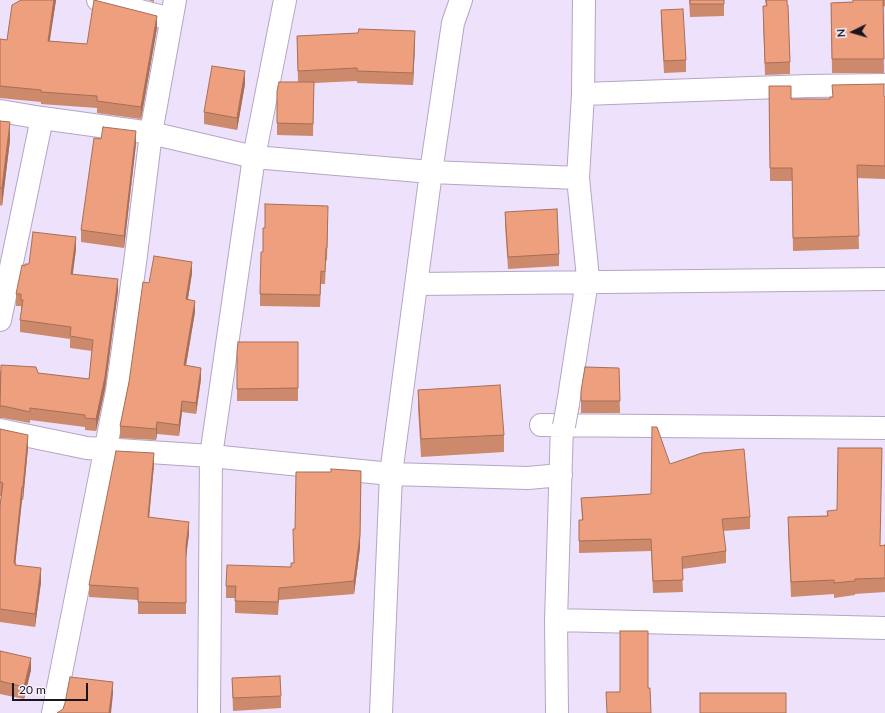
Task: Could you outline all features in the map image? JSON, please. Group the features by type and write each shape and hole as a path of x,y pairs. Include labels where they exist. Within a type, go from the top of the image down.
{"street":[{"path":"53,713 117,391 151,133 173,10 98,0"},
{"path":"209,713 211,456 254,157 285,0"},
{"path":"381,713 391,474 431,172 453,23 461,0"},
{"path":"557,713 556,620 561,475 556,426 568,404 588,278 578,178 583,94 584,0"},
{"path":"583,94 808,86 885,85"},
{"path":"0,111 151,133 254,157 431,172 578,178"},
{"path":"0,320 42,118"},
{"path":"417,284 885,279"},
{"path":"556,426 885,428"},
{"path":"0,430 87,448 211,456 391,474 528,478 561,475"},
{"path":"556,620 885,628"}],"building":[{"path":"21,0 54,0 48,41 87,44 94,0 157,16 141,107 97,101 97,96 41,92 41,90 0,86 0,39 7,40 12,5"},
{"path":"690,0 724,0 724,4 690,4"},
{"path":"766,0 787,0 790,62 765,63 763,6 767,6"},
{"path":"853,0 883,0 884,59 832,59 831,3 853,2"},
{"path":"683,9 686,60 664,61 661,10"},
{"path":"359,29 415,31 413,73 357,71 357,68 298,71 297,36 358,33"},
{"path":"212,66 245,71 237,118 204,112"},
{"path":"279,82 314,82 313,124 277,123 277,91"},
{"path":"884,84 885,166 857,165 859,236 793,238 792,168 770,168 769,86 791,86 791,99 830,99 830,97 833,97 832,85"},
{"path":"0,121 10,122 2,188 0,188"},
{"path":"103,127 136,131 124,236 81,230 94,138 101,139"},
{"path":"265,204 328,206 325,272 321,271 320,295 260,294 261,252 263,252 263,228 265,228"},
{"path":"557,209 559,254 508,257 505,212"},
{"path":"33,232 76,237 71,274 118,279 105,377 96,419 85,418 85,415 30,408 30,412 0,406 1,365 36,367 38,373 89,379 93,340 70,336 71,327 20,320 23,300 21,300 21,294 16,294 22,265 25,266 25,264 29,264"},
{"path":"154,256 192,262 186,299 195,301 184,365 201,368 196,403 182,401 179,425 157,422 156,429 120,426 129,382 143,282 149,283"},
{"path":"238,342 298,342 298,388 237,389"},
{"path":"585,367 619,368 620,401 581,401"},
{"path":"500,385 504,435 421,439 418,390"},
{"path":"652,427 657,427 670,464 702,453 744,449 750,517 722,519 726,551 682,557 683,580 653,581 651,539 579,541 579,520 583,520 581,498 651,494"},
{"path":"0,429 28,435 14,563 16,563 15,565 41,568 35,614 0,609 0,506 3,483 0,482"},
{"path":"838,448 882,448 880,546 885,545 885,578 855,579 855,581 834,583 834,580 791,582 788,517 828,516 827,511 837,510"},
{"path":"116,451 154,453 148,517 189,522 186,546 186,603 138,602 138,588 89,585"},
{"path":"331,469 361,471 360,535 354,581 279,588 278,602 235,601 236,586 226,586 227,565 291,567 291,563 294,563 293,529 295,529 296,472 331,472"},
{"path":"620,631 648,631 648,688 650,688 651,713 607,713 606,692 620,692"},
{"path":"0,651 31,658 24,687 0,681"},
{"path":"280,676 281,696 233,698 232,678"},
{"path":"70,677 113,682 109,713 57,713 63,709"},
{"path":"700,693 786,693 786,713 700,713"}]}
